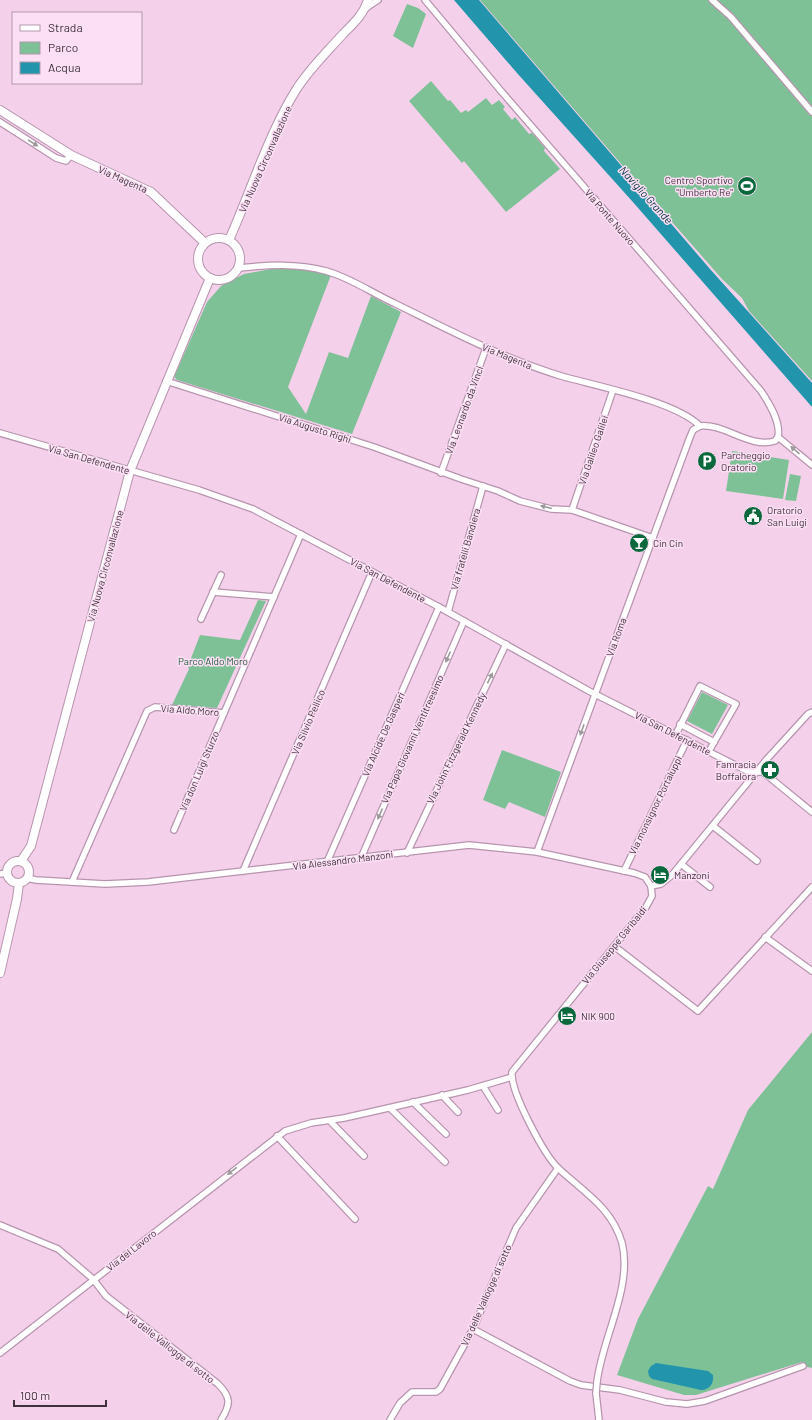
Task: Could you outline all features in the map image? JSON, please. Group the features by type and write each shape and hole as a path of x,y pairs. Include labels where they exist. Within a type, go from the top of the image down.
{"street":[{"path":"367,4 378,0"},
{"name":"Via Ponte Nuovo","path":"421,0 426,1 500,91 761,391 776,420 778,437"},
{"path":"712,0 731,17 812,112"},
{"name":"Via Nuova Circonvallazione","path":"229,240 284,111 297,88 367,4"},
{"name":"Via Magenta","path":"0,110 72,155 151,192 205,243"},
{"path":"0,122 56,158 66,161 72,155"},
{"path":"216,238 229,240 238,249 240,256 238,268 234,274 223,280 210,278 204,274 198,262 198,255 205,243 216,238"},
{"name":"Via Magenta","path":"238,268 266,265 291,266 328,271 486,348 526,364 650,401 680,412 693,419 700,426 711,426 763,442 775,441 778,437"},
{"name":"Via Nuova Circonvallazione","path":"22,861 31,846 130,472 166,381 210,278"},
{"name":"Via Leonardo da Vinci","path":"442,473 486,348"},
{"name":"Via Augusto Righi","path":"166,381 374,447 442,473 483,486 520,501 551,509 572,510 653,538"},
{"name":"Via Galileo Galilei","path":"572,510 613,390"},
{"name":"Via Roma","path":"537,852 690,437 693,430 700,426"},
{"name":"Via San Defendente","path":"0,433 225,499 253,510 439,607 595,693 749,772 763,772 812,812"},
{"path":"778,437 812,465"},
{"name":"Via fratelli Bandiera","path":"448,612 483,486"},
{"name":"Via Aldo Moro","path":"72,882 147,711 155,707 224,713 301,534"},
{"name":"Via Silvio Pellico","path":"243,871 372,572"},
{"path":"201,618 221,575"},
{"path":"213,592 274,597"},
{"name":"Via Alcide De Gasperi","path":"327,862 439,607"},
{"name":"Via Papa Giovanni Ventitreesimo","path":"360,858 464,621"},
{"name":"Via John Fitzgerald Kennedy","path":"407,852 506,644"},
{"path":"676,734 700,686 736,704 709,751"},
{"path":"651,886 661,884 681,864 757,772 803,720 812,712"},
{"name":"Via don Luigi Sturzo","path":"174,830 224,713"},
{"path":"680,724 714,742"},
{"name":"Via monsignor Portaluppi","path":"624,871 687,740"},
{"path":"713,826 757,861"},
{"name":"Via Alessandro Manzoni","path":"28,878 36,880 104,884 148,882 469,845 537,852 624,871 645,877 651,886"},
{"path":"22,861 28,868 28,878 19,883 12,881 3,873 11,863 22,861"},
{"path":"681,864 710,887"},
{"path":"0,973 17,899 19,883"},
{"name":"Via Giuseppe Garibaldi","path":"512,1077 512,1072 517,1064 646,906 652,896 651,886"},
{"path":"614,946 698,1011 812,887"},
{"path":"765,937 812,971"},
{"path":"512,1077 519,1101 542,1144 558,1168 598,1202 609,1214 622,1244 624,1277 602,1354 597,1382 596,1393 599,1420"},
{"name":"Via del Lavoro","path":"0,1353 263,1146 285,1131 311,1123 330,1121 483,1086 512,1077"},
{"path":"483,1086 498,1110"},
{"path":"442,1095 458,1112"},
{"path":"413,1102 446,1134"},
{"path":"390,1108 445,1162"},
{"path":"330,1121 364,1156"},
{"path":"277,1136 355,1219"},
{"name":"Via delle Vallogge di sotto","path":"390,1420 400,1403 412,1392 436,1392 440,1389 473,1330 516,1228 558,1168"},
{"name":"Via delle Vallogge di sotto","path":"0,1225 58,1249 93,1279 106,1296 224,1390 228,1396 229,1402 226,1412 221,1420"},
{"path":"473,1330 570,1381 581,1385 620,1390 678,1404 705,1401 803,1366"}],"green space":[{"path":"480,0 812,0 812,381 749,311 742,298 722,279"},
{"path":"407,4 418,8 426,14 413,48 393,36"},
{"path":"431,81 448,101 450,100 461,113 466,110 468,112 486,98 492,105 499,100 505,107 503,109 512,120 515,117 529,134 532,133 545,148 544,151 560,169 506,212 464,161 462,163 409,101"},
{"path":"276,268 314,270 331,275 288,387 306,414 329,352 348,358 371,296 401,312 352,434 177,380 174,377 207,302 221,286 244,274"},
{"path":"732,451 789,460 783,499 726,491"},
{"path":"790,474 801,476 796,501 785,500"},
{"name":"Parco Aldo Moro","path":"258,600 266,601 217,708 172,705 189,669 188,666 200,635 240,640"},
{"path":"702,692 728,705 712,734 687,721"},
{"path":"502,750 561,772 545,817 509,802 505,809 483,800"},
{"path":"812,1032 812,1368 803,1366 802,1362 696,1395 684,1395 617,1375 638,1319 708,1186 713,1189 748,1110"}],"water":[{"name":"Naviglio Grande","path":"454,0 479,0 710,269 812,383 812,407 632,201 517,73"},
{"path":"656,1363 708,1371 713,1375 713,1381 707,1389 701,1390 652,1379 649,1376 648,1371 651,1366"}],"place":[{"name":"Centro Sportivo \"Umberto Re\"","path":"747,186"},
{"name":"Parcheggio Oratorio","path":"707,461"},
{"name":"Oratorio San Luigi","path":"753,516"},
{"name":"Cin Cin","path":"639,543"},
{"name":"Famracia Boffalora","path":"770,770"},
{"name":"Manzoni","path":"660,875"},
{"name":"NIK 900","path":"567,1016"}]}
